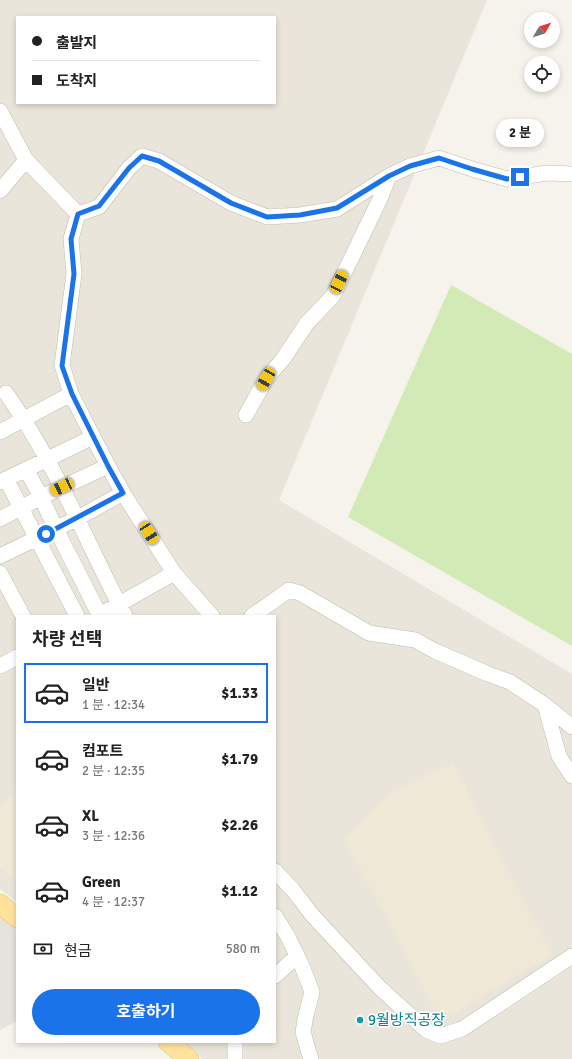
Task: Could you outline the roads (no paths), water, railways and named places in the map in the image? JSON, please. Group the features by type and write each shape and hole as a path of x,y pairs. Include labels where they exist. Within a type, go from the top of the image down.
{"main road":[{"path":"0,904 16,917"},
{"path":"169,1043 189,1059"}],"street":[{"path":"0,111 26,160 78,214"},
{"path":"78,214 99,206 129,168 142,156 159,161 231,203 267,217 300,215 337,208 389,176 410,166 439,158 507,179 547,174 572,174"},
{"path":"0,191 26,160"},
{"path":"246,415 266,379 283,359 307,323 333,296 380,199 389,176"},
{"path":"78,214 71,239 74,274 62,366 72,394 123,493 174,573 211,615"},
{"path":"6,393 25,419 48,459 122,610"},
{"path":"0,432 72,394"},
{"path":"76,615 21,508 3,480 93,437"},
{"path":"0,520 41,497 108,466"},
{"path":"26,470 41,497 99,615"},
{"path":"0,556 78,518 123,493"},
{"path":"0,573 22,615"},
{"path":"103,615 122,610 174,573"},
{"path":"253,615 289,590 300,593 369,633 415,640 435,652 510,682 545,705 572,727"},
{"path":"0,666 16,658"},
{"path":"545,705 559,756 572,776"},
{"path":"276,872 313,916 380,988 426,1030 440,1036 462,1029 572,956"},
{"path":"276,918 288,937 312,992 306,1015 304,1032 312,1059"},
{"path":"276,975 297,956"},
{"path":"235,1043 235,1059"}],"place":[{"name":"9월방직공장","path":"360,1020"}]}
